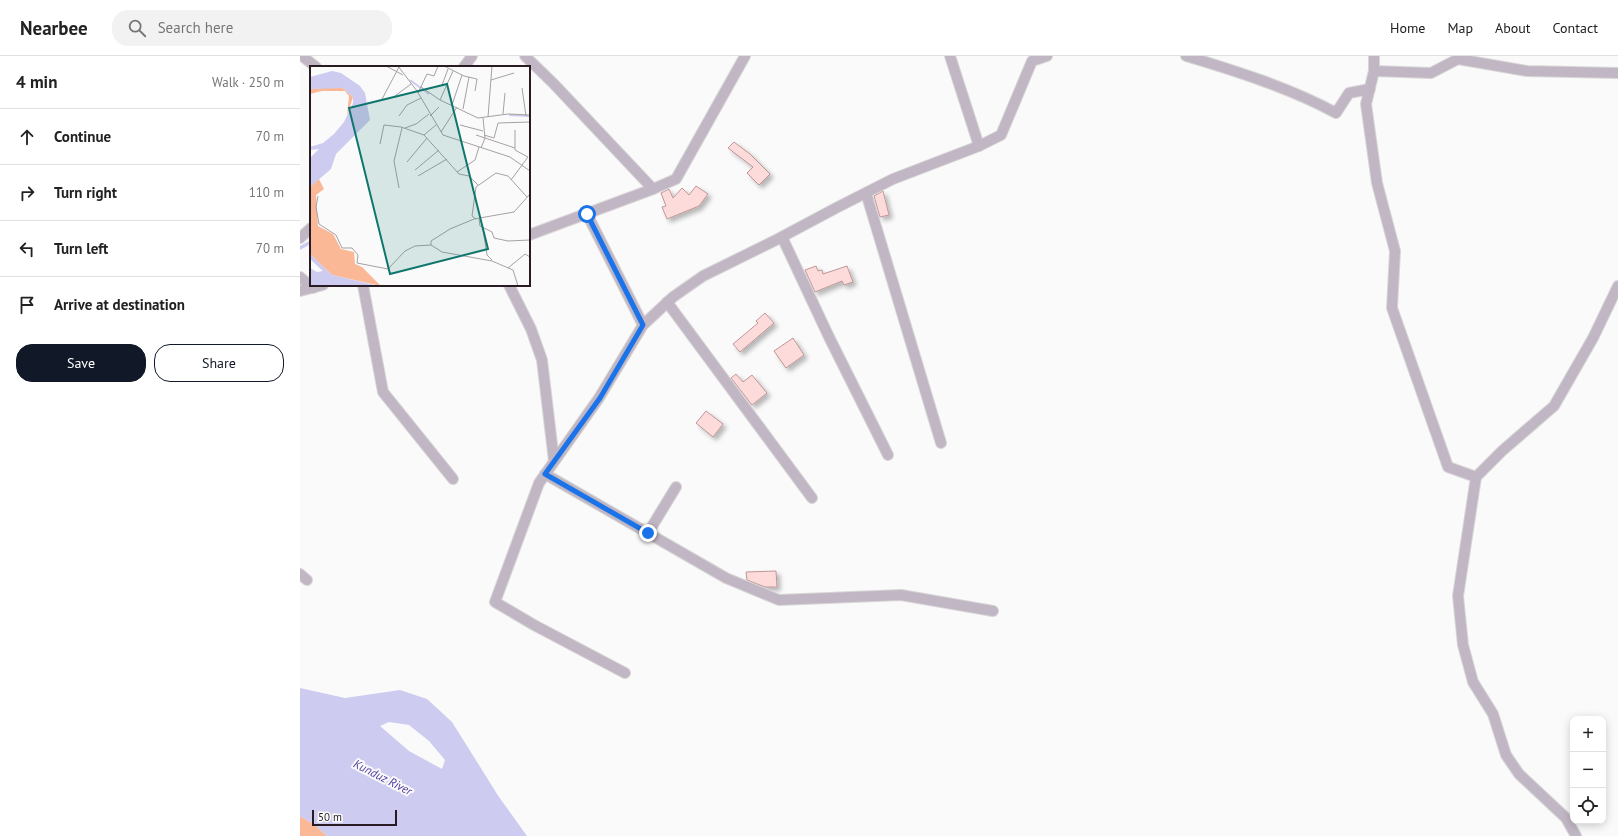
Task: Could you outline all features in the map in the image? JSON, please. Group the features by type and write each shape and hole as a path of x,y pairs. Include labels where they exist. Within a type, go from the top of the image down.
{"street":[{"path":"302,56 315,66"},
{"path":"525,56 554,83 653,189"},
{"path":"530,235 676,179 745,56"},
{"path":"950,56 979,146"},
{"path":"625,673 534,626 495,602 539,483 600,398 643,325 667,302 703,276 893,179 979,146 1001,135 1032,61 1047,56"},
{"path":"1186,56 1242,74 1318,103 1336,113 1349,93 1370,88"},
{"path":"1374,56 1374,71 1366,104 1377,183 1395,251 1392,308 1448,467 1476,477"},
{"path":"1374,71 1431,73 1458,57 1527,71 1618,73"},
{"path":"866,192 941,443"},
{"path":"587,214 643,325"},
{"path":"300,238 310,229"},
{"path":"782,237 829,337 888,455"},
{"path":"300,277 310,285"},
{"path":"300,291 320,286"},
{"path":"363,286 383,392 453,479"},
{"path":"510,286 531,329 542,360 554,461"},
{"path":"1576,836 1566,818 1519,774 1506,755 1493,714 1473,682 1463,645 1458,596 1476,477 1502,451 1554,406 1592,338 1618,286"},
{"path":"667,302 812,498"},
{"path":"545,474 726,578 779,600 901,595 993,611"},
{"path":"648,533 676,487"}],"shaded area":[{"path":"300,816 315,825 327,836 300,836"}],"water":[{"name":"Kunduz River","path":"300,688 345,698 400,690 427,699 452,722 499,797 527,836 327,836 315,825 300,816","holes":["389,722 409,725 429,741 445,760 442,769 409,751 380,726"]}],"building":[{"path":"734,142 750,154 770,174 759,185 747,173 753,167 728,148"},
{"path":"696,186 708,194 699,206 667,219 662,207 666,206 661,193 669,189 673,198 682,188 689,195"},
{"path":"883,191 889,215 880,217 874,196"},
{"path":"816,266 818,271 822,270 823,274 847,266 853,282 844,285 842,281 815,292 805,270"},
{"path":"765,313 774,323 740,352 733,344 758,323 756,321"},
{"path":"793,338 804,355 786,368 774,351"},
{"path":"736,374 743,382 752,375 767,393 752,405 731,378"},
{"path":"706,411 723,424 713,437 696,423"},
{"path":"776,571 777,587 765,587 747,580 746,572"}],"waterway":[{"path":"300,248 310,243"}],"route":[{"path":"587,214 643,325 600,398 545,474 648,533"}]}
